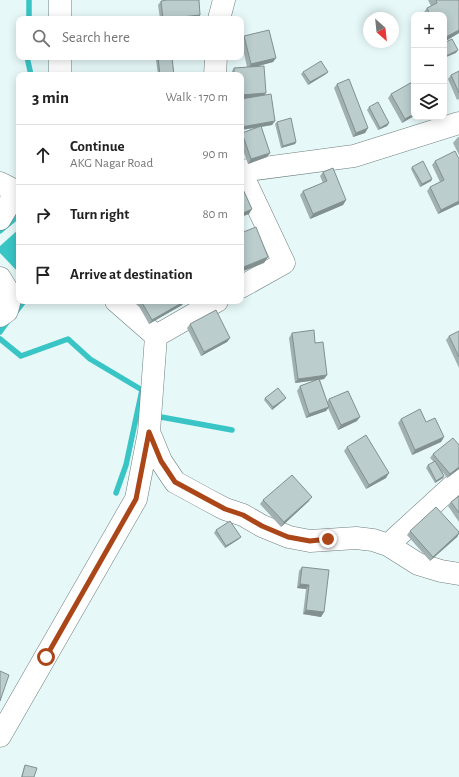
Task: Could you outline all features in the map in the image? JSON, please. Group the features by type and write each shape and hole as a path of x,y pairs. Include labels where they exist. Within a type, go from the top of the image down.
{"street":[{"path":"60,0 60,16"},
{"path":"220,16 224,0"},
{"path":"60,60 60,72"},
{"path":"215,72 216,60"},
{"path":"244,172 354,156 459,123"},
{"path":"244,178 284,263 244,285"},
{"path":"0,183 10,188 12,200 0,218"},
{"path":"0,278 11,296 7,311 0,316"},
{"path":"119,304 156,336"},
{"path":"156,336 212,304"},
{"path":"0,736 136,499 149,432 156,336"},
{"path":"149,432 161,461 175,482 225,509 243,515 262,526 288,537 310,541 356,538 373,540 388,545 418,564 441,571 459,574"},
{"path":"388,545 459,480"}],"water":[{"path":"16,232 16,270 0,253 0,246"}],"building":[{"path":"199,0 200,15 163,16 161,1"},
{"path":"436,0 459,0 459,30 447,36 447,12 429,12 427,8 437,3"},
{"path":"269,30 276,58 251,64 244,36"},
{"path":"452,39 458,50 447,56 447,48 447,42"},
{"path":"158,60 172,60 174,72 160,72"},
{"path":"321,61 328,72 310,82 303,72"},
{"path":"264,66 266,93 244,95 244,72 234,72 234,68"},
{"path":"459,71 459,93 451,75"},
{"path":"349,79 368,128 356,133 337,84"},
{"path":"411,83 411,116 405,119 391,94"},
{"path":"271,94 275,121 244,126 244,98"},
{"path":"378,102 389,123 380,128 369,107"},
{"path":"291,118 296,142 283,146 277,122"},
{"path":"261,126 270,153 251,159 244,139 244,132"},
{"path":"455,151 459,159 459,201 441,210 430,187 444,180 435,161"},
{"path":"423,161 432,179 422,184 412,167"},
{"path":"333,168 346,200 313,214 303,191 327,181 323,172"},
{"path":"244,192 252,209 244,213"},
{"path":"256,227 268,257 244,267 244,232"},
{"path":"143,304 180,304 152,320"},
{"path":"216,310 230,338 204,352 190,324"},
{"path":"314,330 315,343 323,342 327,375 298,379 292,333"},
{"path":"459,331 459,357 449,336"},
{"path":"319,379 329,407 309,414 300,386"},
{"path":"278,388 286,398 273,407 265,398"},
{"path":"348,391 360,417 341,425 329,399"},
{"path":"420,409 426,422 435,418 444,437 415,450 401,419"},
{"path":"366,435 389,473 369,485 347,447"},
{"path":"453,438 459,445 459,467 450,474 433,454"},
{"path":"435,461 444,476 436,481 428,465"},
{"path":"292,475 312,497 284,522 263,500"},
{"path":"459,496 459,513 451,502"},
{"path":"436,507 459,533 433,557 410,531"},
{"path":"230,521 241,537 226,546 216,530"},
{"path":"302,567 329,570 324,612 306,610 309,585 300,584"},
{"path":"0,671 9,675 0,701"},
{"path":"25,765 37,768 34,777 22,777"}],"waterway":[{"path":"29,0 29,16"},
{"path":"28,60 30,72"},
{"path":"0,231 16,218"},
{"path":"15,313 22,304"},
{"path":"0,332 8,321"},
{"path":"0,339 21,356 68,339 90,359 142,390 126,465 116,493"},
{"path":"161,417 232,430"}],"route":[{"path":"46,657 136,499 149,432 161,461 175,482 225,509 243,515 262,526 288,537 310,541 328,539"}]}
